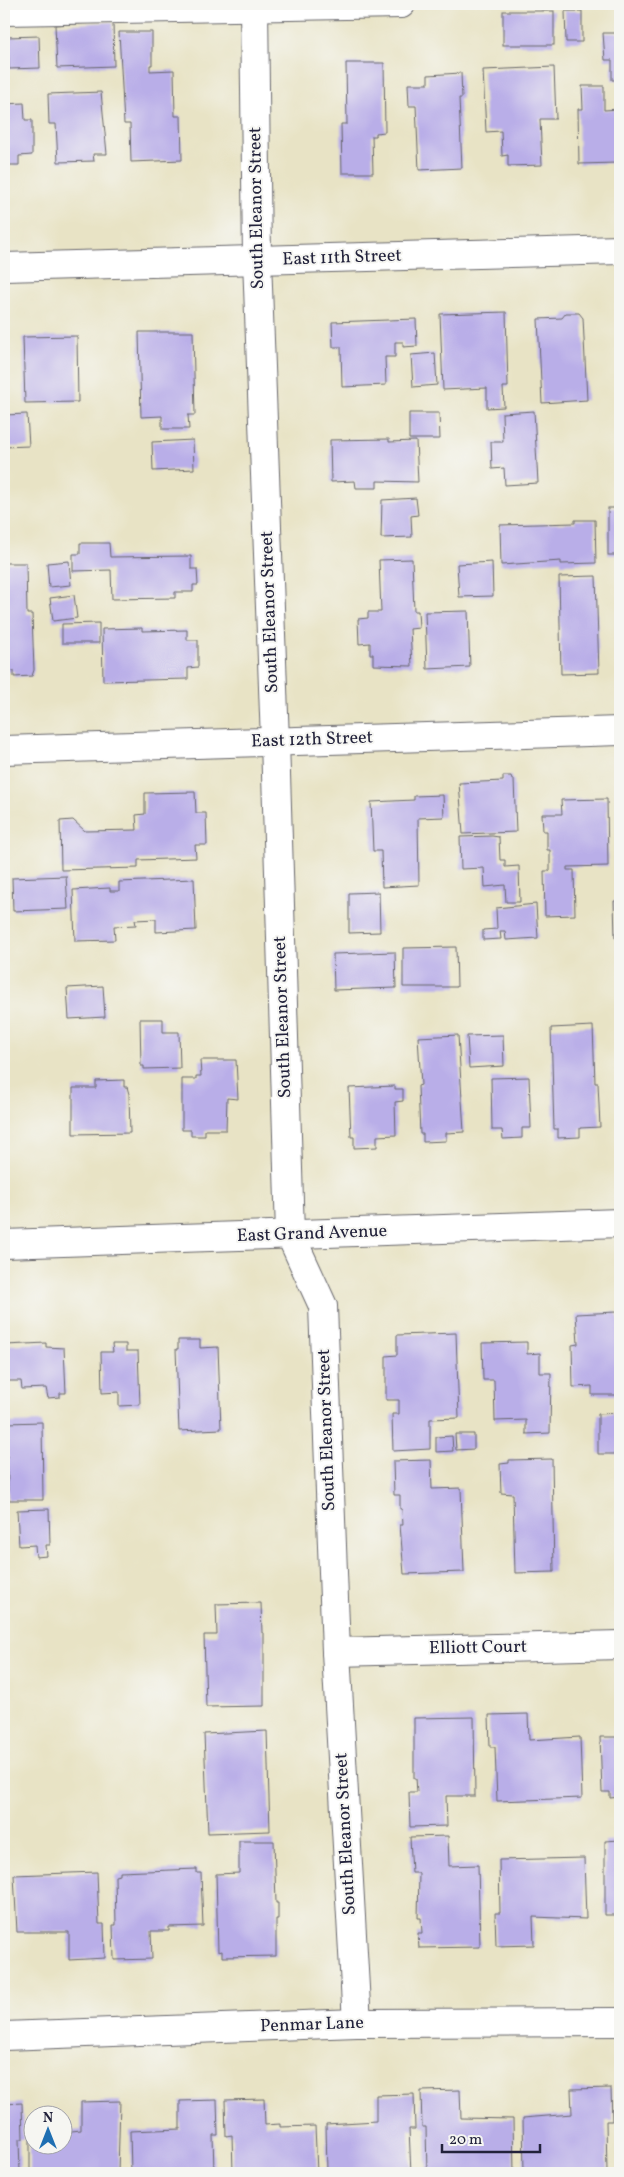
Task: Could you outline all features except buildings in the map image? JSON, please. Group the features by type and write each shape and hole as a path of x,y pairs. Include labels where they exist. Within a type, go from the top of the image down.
{"street":[{"path":"4,12 254,5 401,4"},
{"name":"South Eleanor Street","path":"254,5 257,260 275,741 290,1234 323,1306 336,1652 357,2023"},
{"name":"East 11th Street","path":"4,267 620,250"},
{"name":"East 12th Street","path":"4,750 620,731"},
{"name":"East Grand Avenue","path":"4,1244 620,1224"},
{"name":"Elliott Court","path":"336,1652 620,1645"},
{"name":"Penmar Lane","path":"4,2036 357,2023 620,2022"}]}
